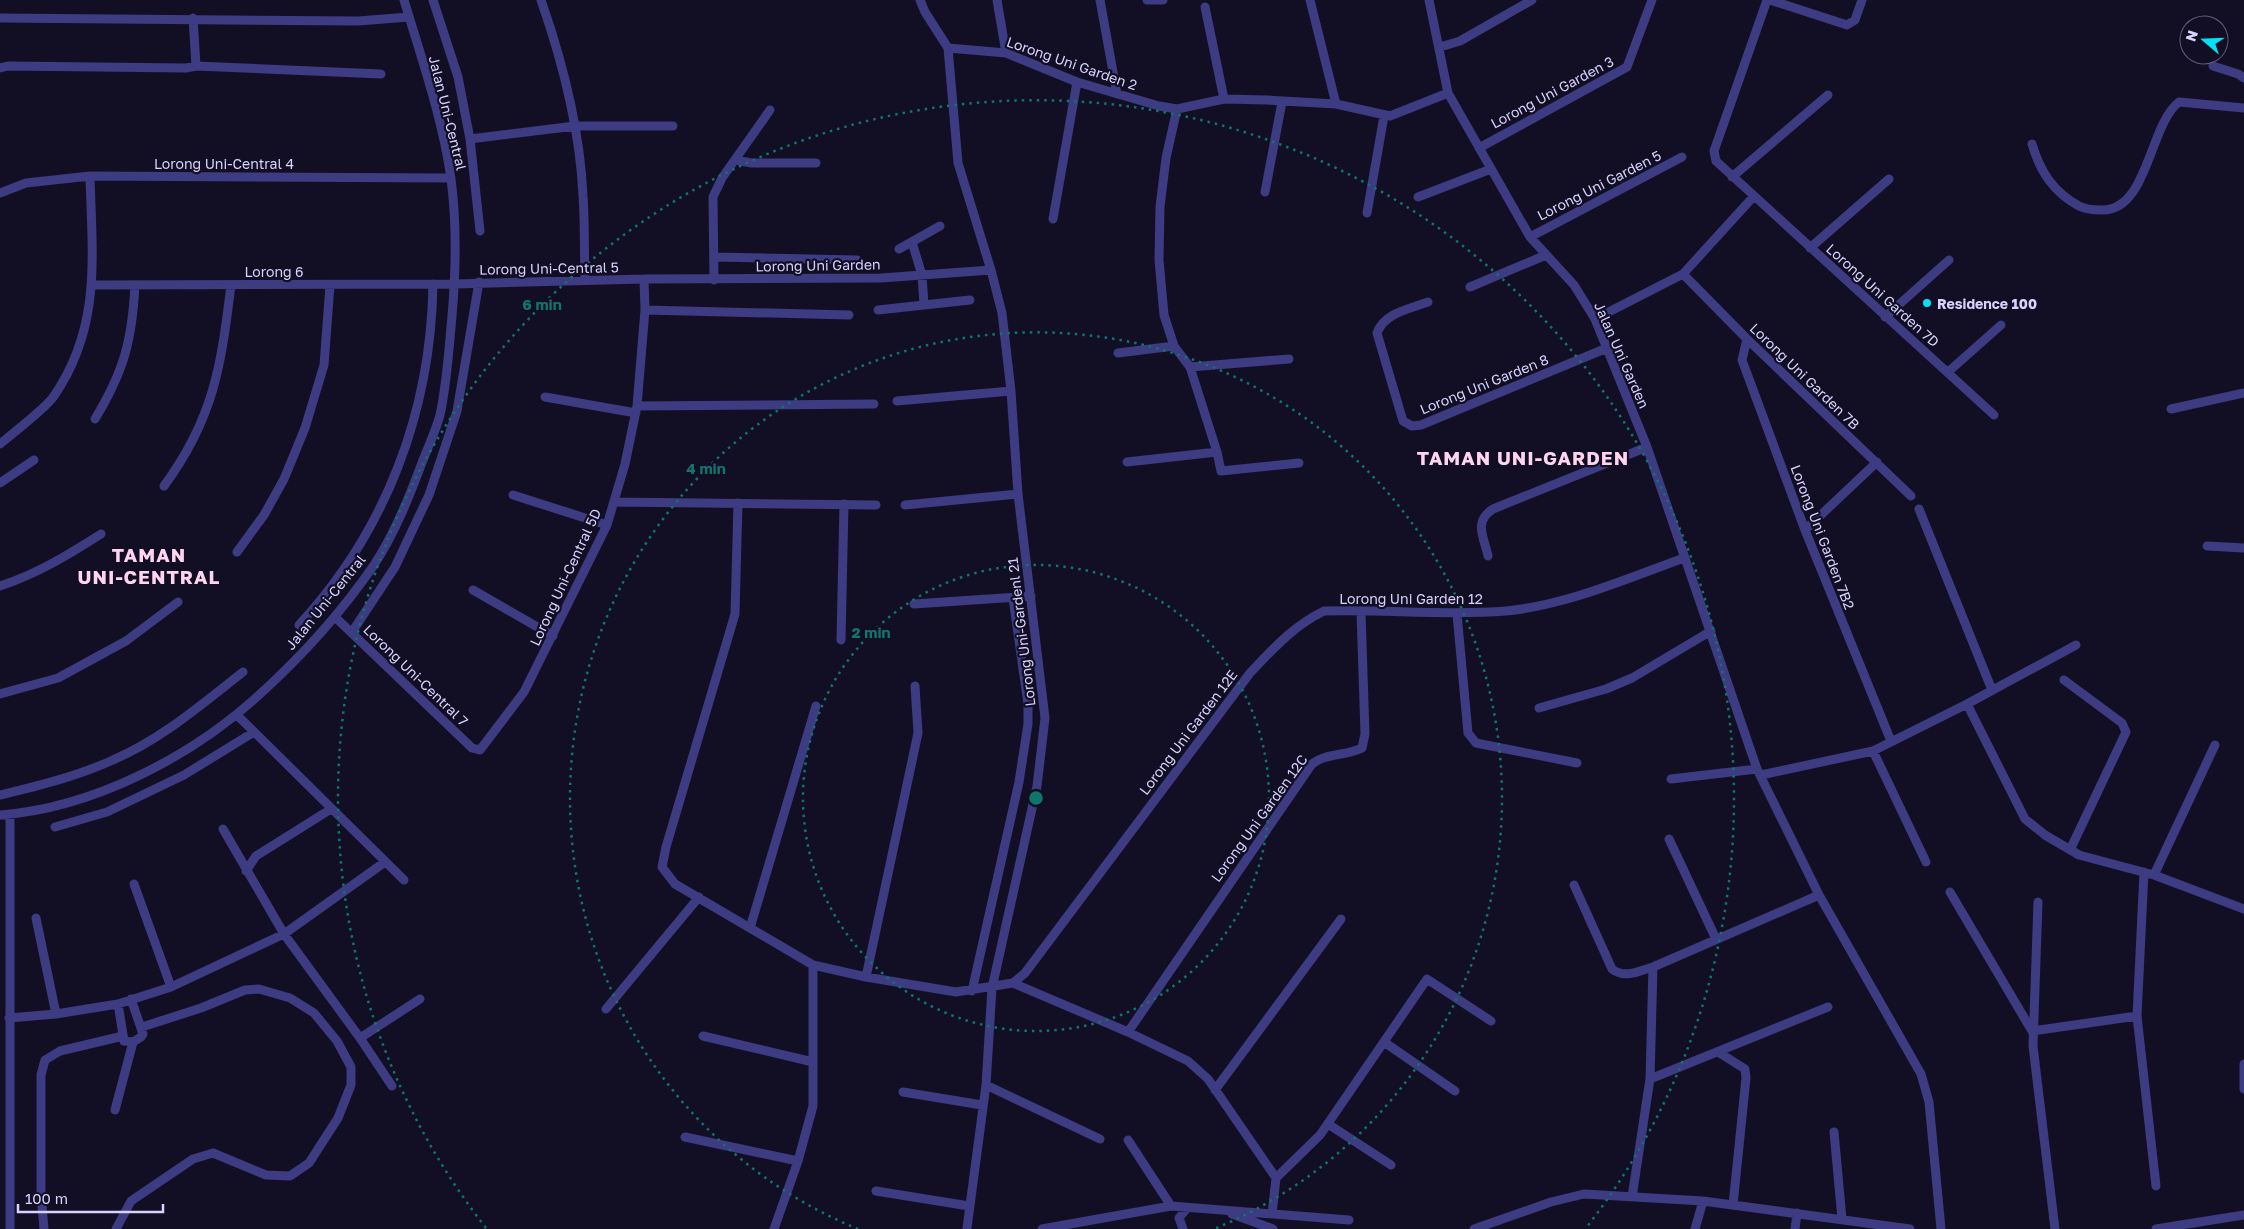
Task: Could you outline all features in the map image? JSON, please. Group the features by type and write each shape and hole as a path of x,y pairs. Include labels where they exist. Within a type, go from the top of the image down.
{"street":[{"name":"Jalan Uni-Central","path":"5,814 36,811 111,788 176,758 237,715 292,666 335,617 375,563 409,498 439,416 455,284 451,178 442,136 404,0"},
{"path":"433,0 458,77 470,139 480,231"},
{"path":"541,0 559,53 575,126 584,196 585,280"},
{"path":"920,0 924,12 948,48"},
{"path":"997,0 1006,53"},
{"path":"1100,0 1117,94"},
{"path":"1147,0 1163,0"},
{"path":"1310,0 1336,104"},
{"name":"Jalan Uni Garden","path":"1429,0 1448,93 1530,237 1574,285 1595,320 1607,348 1647,447 1759,772 1819,895 1921,1074 1929,1102 1941,1229"},
{"path":"1440,47 1460,41 1532,0"},
{"name":"Lorong Uni Garden 3","path":"1479,148 1627,67 1652,0"},
{"path":"1768,0 1847,25 1855,20 1862,0"},
{"name":"Lorong Uni Garden 7D","path":"1768,0 1714,151 1716,161 1994,415"},
{"path":"1205,7 1224,99"},
{"path":"0,18 358,20 409,17"},
{"path":"193,18 196,66"},
{"name":"Lorong Uni Garden 2","path":"948,48 1006,53 1078,82 1177,109 1224,99 1336,104 1384,116 1395,116 1448,93"},
{"name":"Lorong Uni-Gardenl 21","path":"948,48 958,163 991,270 1002,313 1011,391 1018,494 1044,718 1036,786 992,988 986,1085 966,1228"},
{"path":"0,68 8,66 186,68 196,66 381,74"},
{"path":"2213,66 2238,74 2244,78"},
{"path":"1053,219 1078,82"},
{"path":"1732,176 1828,95"},
{"path":"2032,144 2037,161 2050,184 2060,194 2080,207 2106,210 2115,208 2130,198 2173,107 2179,102 2188,101 2244,107"},
{"path":"1265,192 1282,102"},
{"path":"1177,109 1166,158 1160,207 1159,260 1164,315 1174,346 1190,367 1217,452 1221,472 1299,463"},
{"path":"714,280 713,197 719,183 770,110"},
{"path":"1367,213 1384,116"},
{"path":"470,139 575,126 673,126"},
{"name":"Lorong Uni Garden 5","path":"1530,237 1682,157"},
{"path":"736,160 752,163 816,164"},
{"path":"1418,197 1491,169"},
{"path":"0,444 53,398 82,342 93,285 90,176"},
{"name":"Lorong Uni-Central 4","path":"0,193 26,183 90,176 451,178"},
{"path":"1810,248 1888,179"},
{"path":"1595,320 1682,274 1754,196"},
{"path":"899,249 940,226"},
{"path":"912,242 922,274 924,305"},
{"path":"1470,287 1546,254"},
{"path":"715,257 857,260"},
{"path":"1886,317 1949,260"},
{"name":"Lorong Uni Garden","path":"644,279 881,278 991,270"},
{"name":"Lorong Uni Garden 7B","path":"1682,274 1746,339 1911,496"},
{"name":"Lorong Uni-Central 5","path":"455,284 644,279"},
{"name":"Lorong Uni-Central 5D","path":"480,750 524,692 607,524 625,464 636,410 645,310 644,279"},
{"path":"352,632 395,567 429,495 457,412 478,282"},
{"path":"299,625 326,596 360,548 382,508 394,478 410,432 422,384 433,325 434,284"},
{"name":"Lorong 6","path":"93,285 455,284"},
{"path":"95,419 112,391 125,360 133,324 135,285"},
{"path":"164,486 194,440 208,407 222,355 231,285"},
{"path":"237,552 264,515 284,479 305,428 324,364 330,285"},
{"path":"878,310 970,300"},
{"name":"Lorong Uni Garden 8","path":"1428,302 1387,318 1381,323 1377,333 1403,420 1412,426 1420,425 1607,348"},
{"path":"645,310 849,315"},
{"path":"1948,372 2001,325"},
{"name":"Lorong Uni Garden 7B2","path":"1746,339 1742,360 1804,530 1891,742"},
{"path":"1118,353 1174,346"},
{"path":"1190,367 1289,360"},
{"path":"897,401 1011,391"},
{"path":"2171,409 2244,393"},
{"path":"545,397 636,410 874,404"},
{"path":"1488,556 1480,523 1484,515 1493,509 1647,447"},
{"path":"1127,462 1217,452"},
{"path":"0,482 34,460"},
{"path":"1804,530 1877,462"},
{"path":"512,494 607,524"},
{"path":"905,505 1018,494"},
{"path":"614,502 876,505"},
{"path":"738,503 736,614 662,867 675,884 813,965 866,977 956,992 992,988 1013,983 1128,1032 1188,1062 1208,1078 1276,1178"},
{"path":"841,640 844,504"},
{"path":"1919,509 1992,690"},
{"path":"0,586 34,573 101,534"},
{"path":"2207,546 2244,548"},
{"name":"Lorong Uni Garden 12","path":"1311,617 1324,612 1457,614 1528,608 1584,594 1684,558"},
{"path":"473,590 553,636"},
{"path":"914,604 1030,596"},
{"path":"972,991 1019,782 1028,724 1028,704 1013,598"},
{"path":"0,694 58,678 126,641 178,602"},
{"name":"Lorong Uni Garden 12C","path":"1128,1032 1220,894 1312,764 1317,759 1351,754 1362,748 1364,734 1361,612"},
{"path":"1457,614 1468,733 1476,743 1577,763"},
{"name":"Lorong Uni-Central 7","path":"335,617 472,748 480,750"},
{"name":"Lorong Uni Garden 12E","path":"1013,983 1025,973 1250,673 1282,640 1311,617"},
{"path":"1539,708 1615,686 1632,678 1711,631"},
{"path":"1671,780 1759,772 1873,751 1967,704 2076,645"},
{"path":"0,795 48,783 114,760 169,730 243,672"},
{"path":"2064,680 2122,723 2126,732 2070,850"},
{"path":"866,977 918,732 915,686"},
{"path":"1967,704 2025,819 2045,835 2079,856 2154,875 2244,909"},
{"path":"750,928 816,706"},
{"path":"237,715 404,880"},
{"path":"55,827 107,812 184,776 254,732"},
{"path":"2154,875 2215,745"},
{"path":"1873,751 1926,862"},
{"path":"1019,782 1036,786"},
{"path":"246,871 256,856 331,809"},
{"path":"5,814 9,1018 10,1229"},
{"path":"223,829 284,934 360,1038 392,1086"},
{"path":"1669,839 1716,939"},
{"path":"9,1018 56,1014 118,1004 170,987 284,934 385,862"},
{"path":"2144,872 2137,1016 2156,1186"},
{"path":"134,884 170,987"},
{"path":"1574,885 1612,969 1619,974 1626,975 1653,967 1819,895"},
{"path":"1950,892 2032,1031"},
{"path":"606,1009 699,897"},
{"path":"2038,902 2032,1031 2055,1229"},
{"path":"36,918 56,1014"},
{"path":"1215,1090 1341,919"},
{"path":"774,1229 798,1161 813,1106 813,965"},
{"path":"1632,1197 1650,1079 1653,967"},
{"path":"1272,1214 1276,1178 1306,1150 1328,1124 1427,979 1491,1021"},
{"path":"116,1229 130,1201 193,1159 213,1153 266,1174 290,1176 309,1163 338,1118 351,1085 351,1067 337,1041 314,1013 282,996 259,989 245,990 201,1008 142,1027"},
{"path":"360,1038 420,999"},
{"path":"118,1004 123,1036 128,1043 133,1042 141,1037 142,1027 131,1000"},
{"path":"1650,1079 1828,1008"},
{"path":"2032,1031 2137,1016"},
{"path":"44,1229 41,1194 41,1075 45,1060 60,1051 123,1036"},
{"path":"702,1036 813,1062"},
{"path":"115,1110 133,1042"},
{"path":"1384,1042 1456,1091"},
{"path":"1718,1052 1745,1069 1746,1078 1733,1205"},
{"path":"2244,1064 2244,1089"},
{"path":"986,1085 1100,1139"},
{"path":"903,1092 982,1105"},
{"path":"1328,1124 1391,1165"},
{"path":"1834,1132 1842,1219"},
{"path":"685,1137 798,1161"},
{"path":"1128,1140 1171,1206"},
{"path":"876,1191 968,1206"},
{"path":"1474,1229 1499,1224 1550,1202 1584,1194 1733,1205 1910,1229"},
{"path":"1695,1229 1703,1202"},
{"path":"1042,1229 1171,1206 1349,1220"},
{"path":"1182,1229 1179,1218 1187,1208"},
{"path":"1224,1211 1259,1226 1274,1229"},
{"path":"1795,1229 1797,1213"},
{"path":"2156,1229 2244,1215"}],"place":[{"name":"Residence 100","path":"1927,303"}],"district":[{"name":"TAMAN UNI-GARDEN","path":"1523,457"},
{"name":"TAMAN UNI-CENTRAL","path":"149,565"}]}
